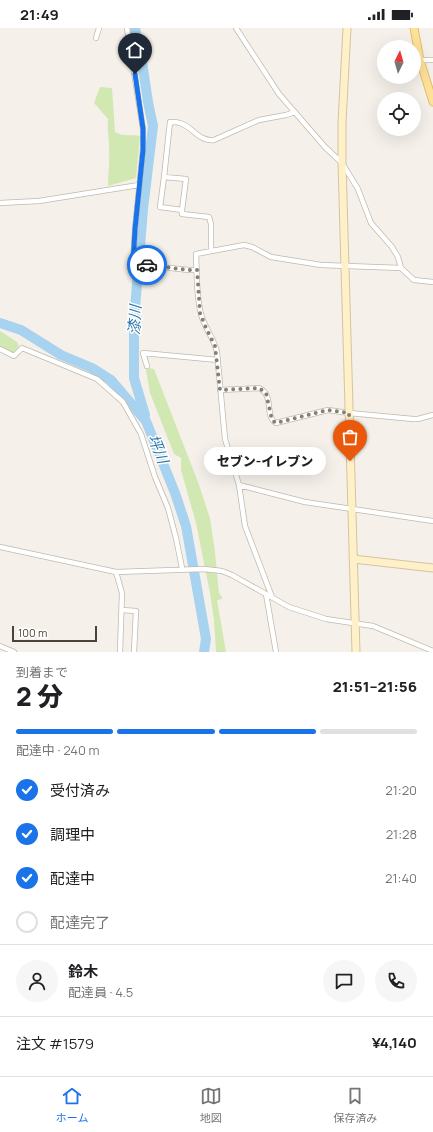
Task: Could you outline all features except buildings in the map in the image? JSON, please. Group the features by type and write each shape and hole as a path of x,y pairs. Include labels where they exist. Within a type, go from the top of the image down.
{"main road":[{"path":"414,28 416,40"},
{"path":"421,63 433,102"}],"street":[{"path":"96,38 98,28"},
{"path":"127,28 143,129 143,150 133,264 197,270"},
{"path":"236,28 279,94 325,147 342,163 358,189 371,223 392,247 398,257 401,268 414,280 433,282"},
{"path":"347,28 342,124 342,163 356,652"},
{"path":"421,60 433,60"},
{"path":"182,210 160,207 170,122 180,122 201,138 208,141 214,140 259,120 295,112"},
{"path":"164,177 186,180 182,214 209,217 211,224 211,251"},
{"path":"0,203 39,201 139,185"},
{"path":"272,597 244,526 239,485 225,439 218,360 215,346 200,313 196,254 244,245 252,247 271,257 321,266 401,268"},
{"path":"0,350 14,356 22,348 97,380 123,402 141,434 155,477 168,508 182,568"},
{"path":"147,366 143,353 218,360"},
{"path":"220,390 259,388 263,390 266,393 272,420 276,423 328,410 413,419 433,415"},
{"path":"239,485 305,502 433,521"},
{"path":"0,547 116,572 182,568 211,569 227,573 289,607 326,618 373,626 433,651"},
{"path":"354,559 433,568"},
{"path":"116,572 122,593 120,652"},
{"path":"266,594 276,652"},
{"path":"122,610 136,611 134,652"},
{"path":"0,646 14,652"}],"green space":[{"path":"100,87 112,88 115,132 124,135 140,136 136,178 108,186 108,119 94,103"},
{"path":"0,331 17,342 19,346 12,354 0,348"},
{"path":"149,368 154,369 198,482 210,518 219,593 222,597 222,599 217,600 226,652 216,652 214,620 210,593 196,523 181,470 181,458 174,454 150,393 146,370"}],"waterway":[{"name":"漆川","path":"135,28 153,126 143,209 134,321 134,378 145,415"},
{"name":"坪川","path":"0,323 21,330 61,355 92,368 111,380 146,421 175,493 186,526 206,639 204,652"}],"way so far":[{"path":"147,265 197,270 200,313 215,346 218,360 220,390 259,388 263,390 266,393 272,420 278,424 328,410 349,413 350,461"}],"place":[{"name":"セブン-イレブン","path":"350,461"}],"route":[{"path":"135,74 143,129 143,150 133,264 147,265"}]}
